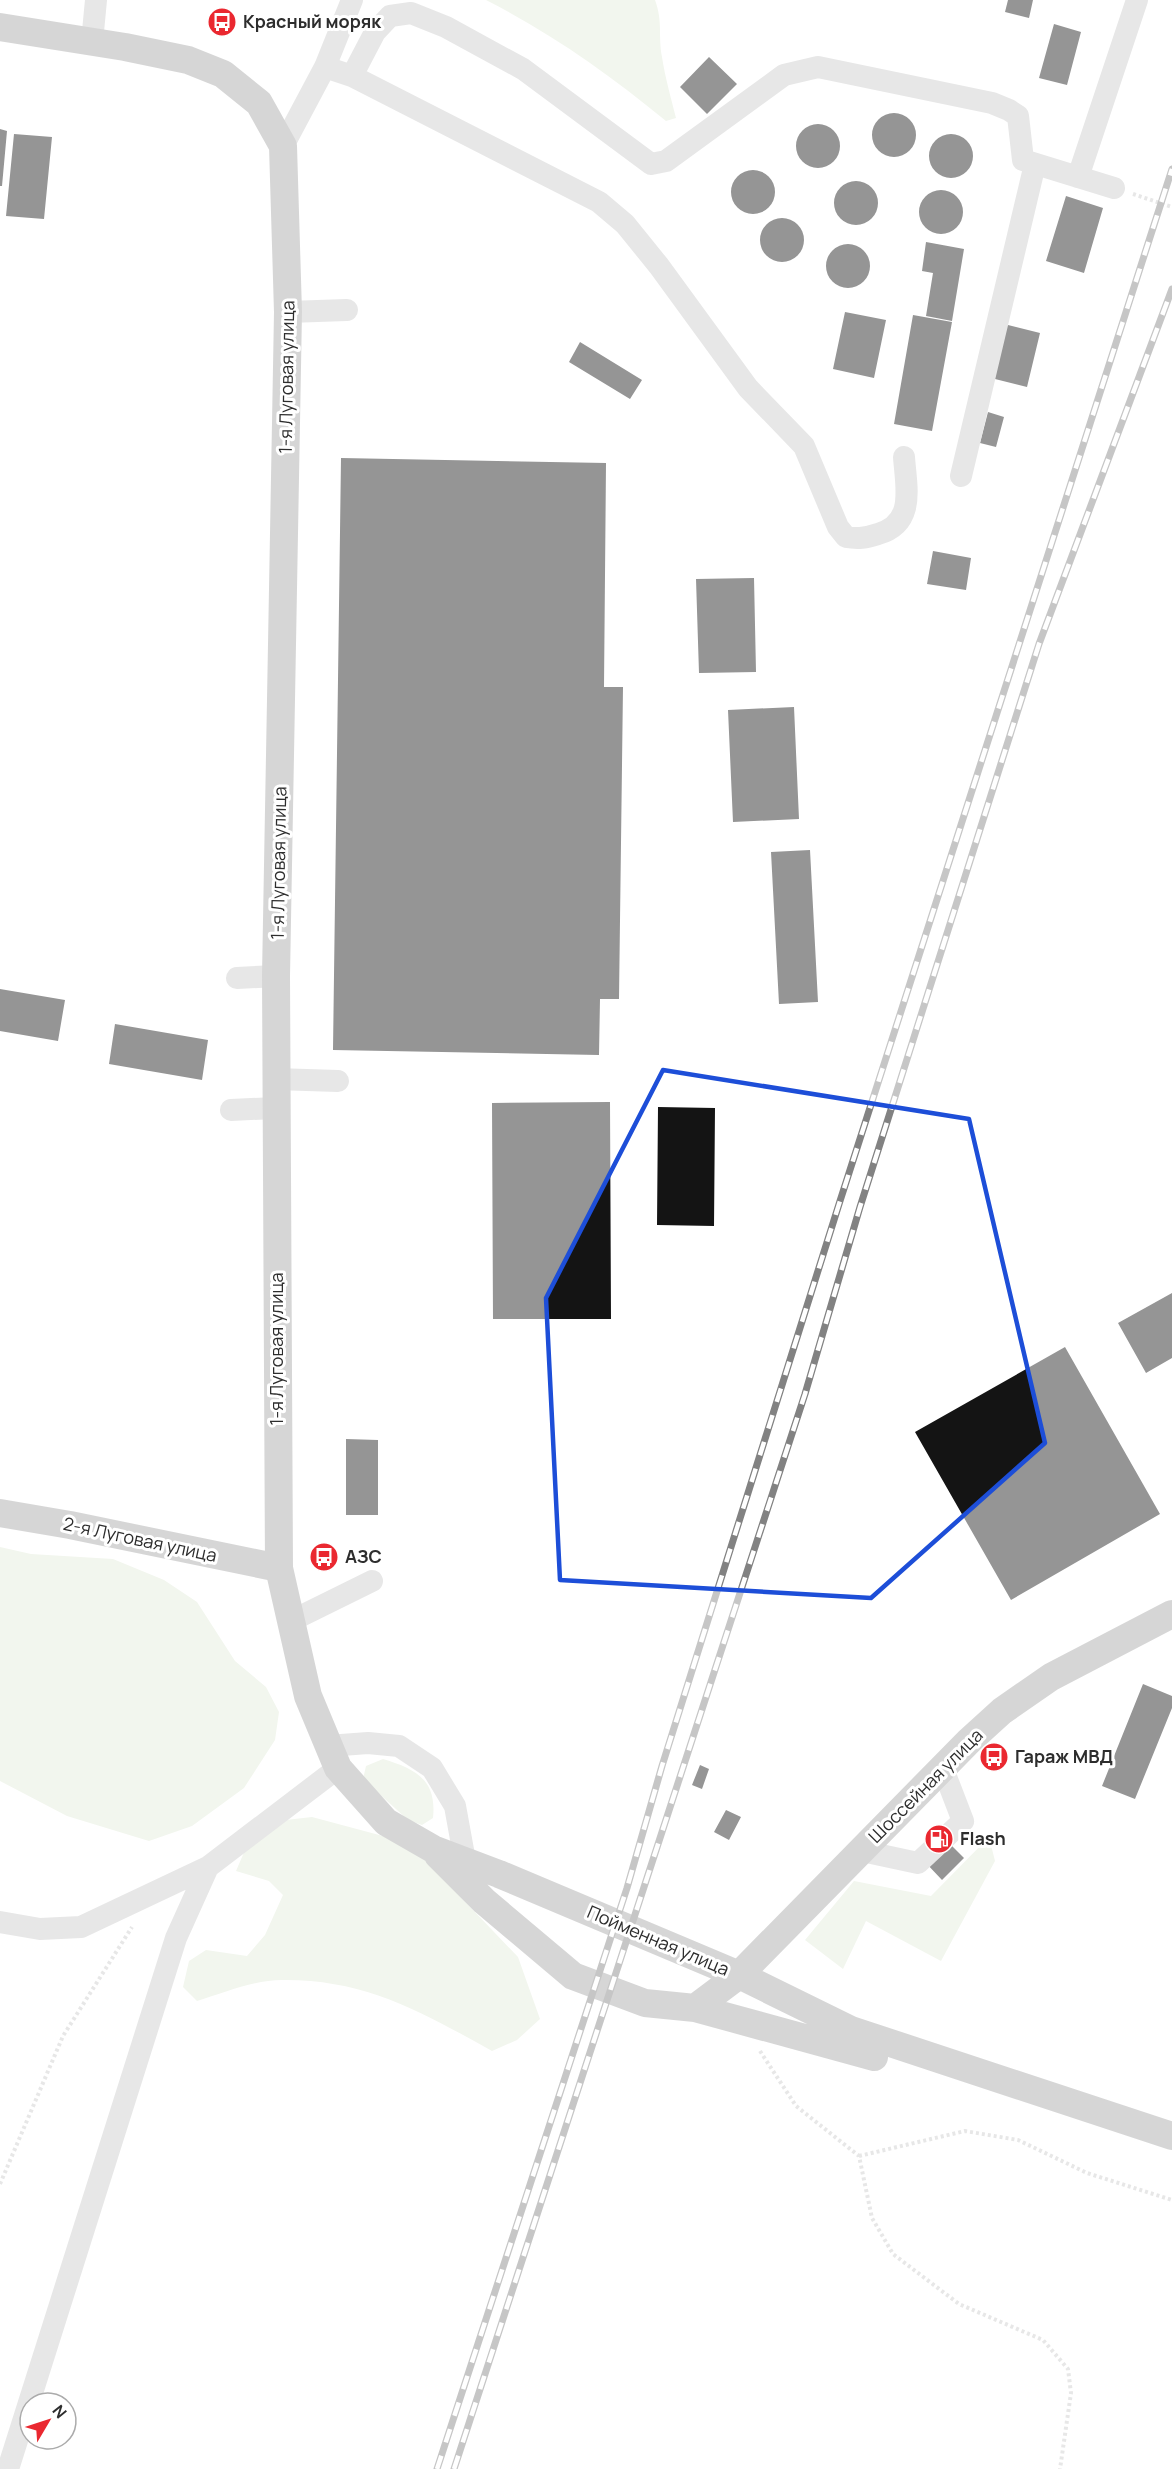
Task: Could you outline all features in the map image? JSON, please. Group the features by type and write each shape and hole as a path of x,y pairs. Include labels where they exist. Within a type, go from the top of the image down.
{"main road":[{"name":"1-я Луговая улица","path":"0,27 188,60 223,74 259,103 283,146 288,312 275,1079 279,1568 308,1696 333,1757 386,1822 433,1849"},
{"name":"2-я Луговая улица","path":"0,1513 279,1568"},
{"name":"Шоссейная улица","path":"739,1976 1002,1711 1051,1677 1172,1614"},
{"name":"Пойменная улица","path":"433,1849 739,1976"},
{"path":"433,1849 484,1901 573,1976 645,2003 695,2008 853,2050 1172,2157"},
{"name":"Пойменная улица","path":"695,2008 739,1976"},
{"path":"739,1976 749,2022"},
{"path":"739,1976 851,2030 1172,2136"}],"street":[{"path":"92,42 96,0"},
{"path":"283,146 325,67 352,0"},
{"path":"1078,177 1137,0"},
{"path":"352,76 375,32 390,16 411,13 446,27 523,69 651,164 666,161 784,75 818,67 992,103 1018,116 1023,160 1114,188"},
{"path":"325,67 352,76 599,202 625,224 659,266 748,388 804,446 838,527 846,537 859,539 891,531 898,524 904,513 907,495 904,457"},
{"path":"961,476 1035,164"},
{"path":"288,312 347,310"},
{"path":"237,978 276,976"},
{"path":"275,1079 338,1081"},
{"path":"231,1110 275,1108"},
{"path":"291,1621 372,1581"},
{"path":"0,1922 40,1929 81,1927 208,1867 333,1757 368,1743 399,1746 432,1768 455,1806 465,1861"},
{"path":"862,1851 918,1863 963,1821 943,1768"},
{"path":"8,2469 176,1938 208,1867"}],"path":[{"path":"1114,188 1172,207"},
{"path":"0,2184 63,2036 134,1925"},
{"path":"749,2022 796,2106 859,2156 872,2218 894,2254 959,2304 1043,2340 1068,2369 1071,2393 1060,2469"},
{"path":"859,2156 965,2131 1018,2140 1087,2173 1172,2200"}],"highlighted area":[{"path":"663,1070 969,1119 1045,1443 871,1598 560,1580 546,1298"}],"green space":[{"path":"486,0 655,0 659,15 663,65 676,118 666,121 579,56"},
{"path":"0,1547 31,1554 113,1559 164,1580 197,1602 235,1661 266,1687 279,1712 275,1740 244,1788 192,1826 149,1841 67,1816 0,1781"},
{"path":"383,1759 414,1772 428,1785 432,1794 433,1818 422,1825 408,1820 363,1779 366,1766"},
{"path":"312,1817 409,1843 518,1957 540,2019 517,2040 492,2051 392,2000 340,1985 312,1981 271,1981 197,2001 183,1987 189,1961 206,1950 247,1956 265,1935 283,1895 269,1881 236,1871 245,1850 277,1821"},
{"path":"989,1837 995,1861 941,1961 866,1921 843,1969 805,1940 854,1881 931,1896"}],"building":[{"path":"1008,0 1033,0 1029,18 1005,12"},
{"path":"1054,24 1081,32 1067,85 1039,78"},
{"path":"709,57 737,84 707,114 680,87"},
{"path":"894,113 903,114 910,119 915,126 915,144 910,151 903,156 894,157 885,156 878,151 873,144 872,135 873,126 878,119 885,114"},
{"path":"818,124 827,125 834,130 839,137 839,155 834,162 827,167 818,168 809,167 802,162 797,155 796,146 797,137 802,130 809,125"},
{"path":"0,129 7,131 2,186 0,186"},
{"path":"14,134 52,137 44,219 6,216"},
{"path":"951,134 960,135 967,140 972,147 972,165 967,172 960,177 951,178 942,177 935,172 930,165 929,156 930,147 935,140 942,135"},
{"path":"753,170 762,171 769,176 774,183 774,201 769,208 762,213 753,214 744,213 737,208 732,201 731,192 732,183 737,176 744,171"},
{"path":"856,181 865,182 872,187 877,194 877,212 872,219 865,224 856,225 847,224 840,219 835,212 834,203 835,194 840,187 847,182"},
{"path":"941,190 950,191 957,196 962,203 962,221 957,228 950,233 941,234 932,233 925,228 920,221 919,212 920,203 925,196 932,191"},
{"path":"1066,196 1103,208 1084,273 1046,261"},
{"path":"782,218 791,219 798,224 803,231 803,249 798,256 791,261 782,262 773,261 766,256 761,249 760,240 761,231 766,224 773,219"},
{"path":"926,242 964,249 952,321 926,316 933,273 922,271"},
{"path":"848,244 857,245 864,250 869,257 869,275 864,282 857,287 848,288 839,287 832,282 827,275 826,266 827,257 832,250 839,245"},
{"path":"845,312 886,320 874,378 833,369"},
{"path":"913,315 952,322 932,431 894,424"},
{"path":"1000,323 1040,333 1027,387 987,377"},
{"path":"580,342 642,380 630,399 569,362"},
{"path":"988,412 1004,417 996,447 980,443"},
{"path":"341,458 606,463 604,687 623,687 619,999 600,999 599,1055 333,1050"},
{"path":"933,551 971,558 966,590 927,584"},
{"path":"754,578 756,672 699,673 696,579"},
{"path":"794,707 799,819 733,822 728,710"},
{"path":"810,850 818,1002 779,1004 771,852"},
{"path":"0,989 65,1000 58,1041 0,1031"},
{"path":"115,1024 208,1040 202,1080 109,1064"},
{"path":"610,1102 611,1319 493,1319 492,1103"},
{"path":"658,1107 715,1108 714,1226 657,1225"},
{"path":"1172,1293 1172,1358 1146,1373 1118,1323"},
{"path":"1065,1347 1160,1514 1011,1600 915,1432"},
{"path":"346,1439 378,1440 378,1515 346,1515"},
{"path":"1143,1684 1172,1696 1172,1708 1135,1799 1102,1786"},
{"path":"700,1765 709,1769 702,1789 692,1785"},
{"path":"726,1810 741,1817 729,1840 714,1832"},
{"path":"947,1841 964,1858 942,1880 925,1862"}],"railway":[{"path":"437,2469 627,1888 662,1766 840,1201 1172,169"},
{"path":"454,2469 805,1394 860,1207 1039,644 1172,289"}],"place":[{"name":"Красный моряк","path":"222,22"},
{"name":"АЗС","path":"324,1557"},
{"name":"Гараж МВД","path":"994,1757"},
{"name":"Flash","path":"939,1839"}]}
